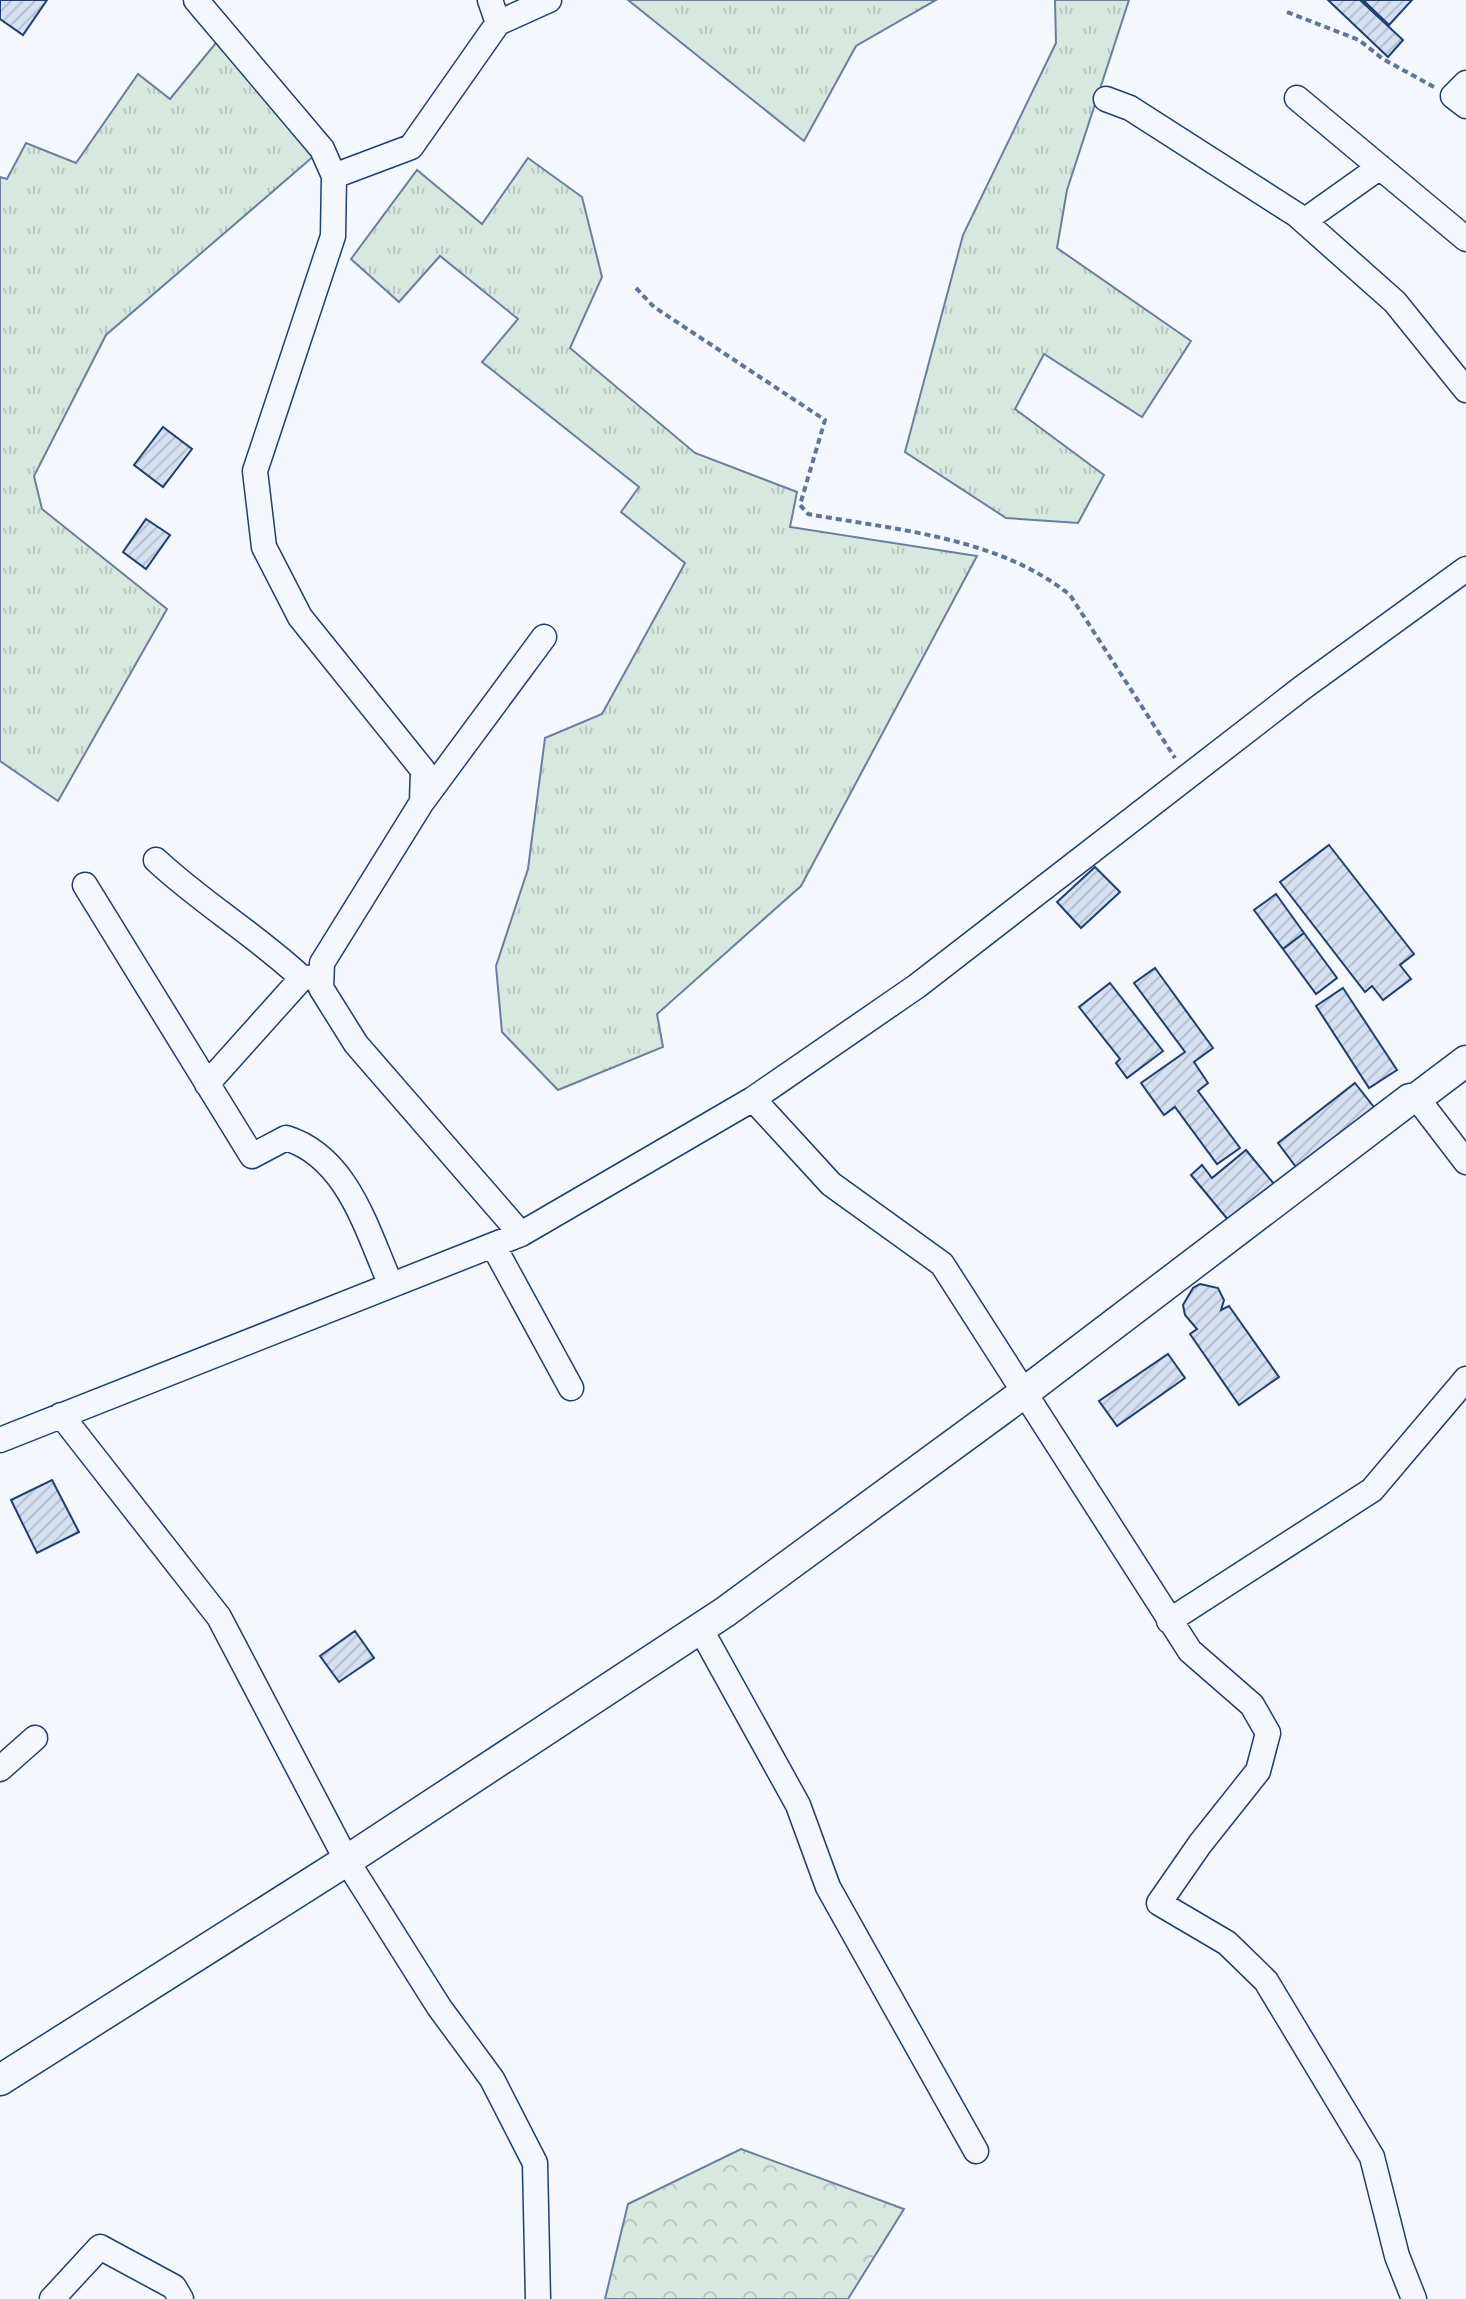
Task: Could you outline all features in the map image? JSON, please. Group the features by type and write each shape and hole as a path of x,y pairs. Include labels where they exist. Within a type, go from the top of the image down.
{"main road":[{"path":"0,2080 347,1861 700,1628 1026,1392 1410,1099 1417,1098 1466,1061"}],"street":[{"path":"196,0 322,149 334,176 333,236 255,471 264,547 300,617 423,770 422,802"},
{"path":"334,176 411,147 494,11 549,0"},
{"path":"1297,98 1466,239"},
{"path":"1106,99 1130,108 1304,221 1395,302 1466,390"},
{"path":"1304,221 1380,167"},
{"path":"0,1440 521,1234 753,1099 917,986 1187,777 1466,569"},
{"path":"207,1084 312,977 422,802 544,637"},
{"path":"156,860 191,893 312,977 356,1044 521,1234"},
{"path":"85,885 252,1156 286,1138 309,1145 346,1184 391,1285"},
{"path":"1417,1098 1466,1162"},
{"path":"753,1099 831,1184 942,1264 1169,1621 1190,1651 1252,1705 1268,1733 1258,1771 1200,1844 1159,1903 1227,1943 1266,1981 1372,2157 1397,2256 1414,2299"},
{"path":"493,1245 571,1388"},
{"path":"1169,1621 1372,1490 1466,1379"},
{"path":"61,1415 219,1617 347,1861 439,2007 492,2079 535,2163 538,2299"},
{"path":"700,1628 798,1805 828,1887 976,2151"},
{"path":"0,1769 35,1738"},
{"path":"52,2299 100,2247 174,2287 181,2299"}],"path":[{"path":"1287,12 1359,40 1383,59 1462,95"},
{"path":"636,288 654,307 825,420 800,505 808,514 958,541 1046,576 1070,595 1187,777"}],"green space":[{"path":"628,0 936,0 856,46 804,141"},
{"path":"1055,0 1129,0 1067,190 1057,248 1191,341 1142,417 1044,354 1015,409 1104,475 1078,523 1006,518 905,452 963,235 1056,43"},
{"path":"224,33 322,149 106,335 34,476 42,509 167,609 58,801 0,761 0,177 7,179 26,143 76,163 138,74 170,99"},
{"path":"528,158 582,197 602,277 570,348 695,453 797,492 790,527 977,556 801,886 657,1014 663,1047 558,1090 502,1032 496,966 528,869 545,738 602,714 685,563 621,512 639,487 482,362 518,319 440,256 399,302 351,259 417,170 482,224"},
{"path":"741,2149 904,2209 848,2299 605,2299 628,2204"}],"building":[{"path":"0,0 47,0 23,35 0,19"},
{"path":"1328,0 1360,0 1403,40 1388,57"},
{"path":"1363,0 1412,0 1389,25"},
{"path":"163,427 192,449 163,487 134,465"},
{"path":"146,519 170,535 146,569 123,552"},
{"path":"1329,845 1414,954 1400,965 1411,979 1383,1000 1372,986 1365,992 1280,882"},
{"path":"1095,867 1120,892 1081,928 1057,902"},
{"path":"1276,894 1304,933 1283,949 1254,910"},
{"path":"1304,933 1337,978 1316,994 1283,949"},
{"path":"1155,968 1213,1048 1194,1062 1208,1083 1198,1091 1240,1148 1217,1164 1175,1107 1164,1115 1141,1083 1185,1052 1134,983"},
{"path":"1110,983 1163,1051 1127,1078 1116,1063 1120,1059 1079,1007"},
{"path":"1343,988 1397,1070 1369,1088 1316,1006"},
{"path":"1355,1083 1377,1111 1299,1171 1278,1143"},
{"path":"1246,1150 1279,1190 1234,1227 1191,1175 1202,1165 1212,1178"},
{"path":"1200,1284 1218,1288 1224,1300 1221,1310 1229,1306 1279,1377 1239,1405 1190,1334 1197,1329 1185,1315 1183,1305 1193,1288"},
{"path":"1168,1354 1185,1378 1117,1426 1099,1401"},
{"path":"52,1480 79,1532 37,1553 11,1500"},
{"path":"355,1631 374,1658 339,1682 320,1656"}]}
